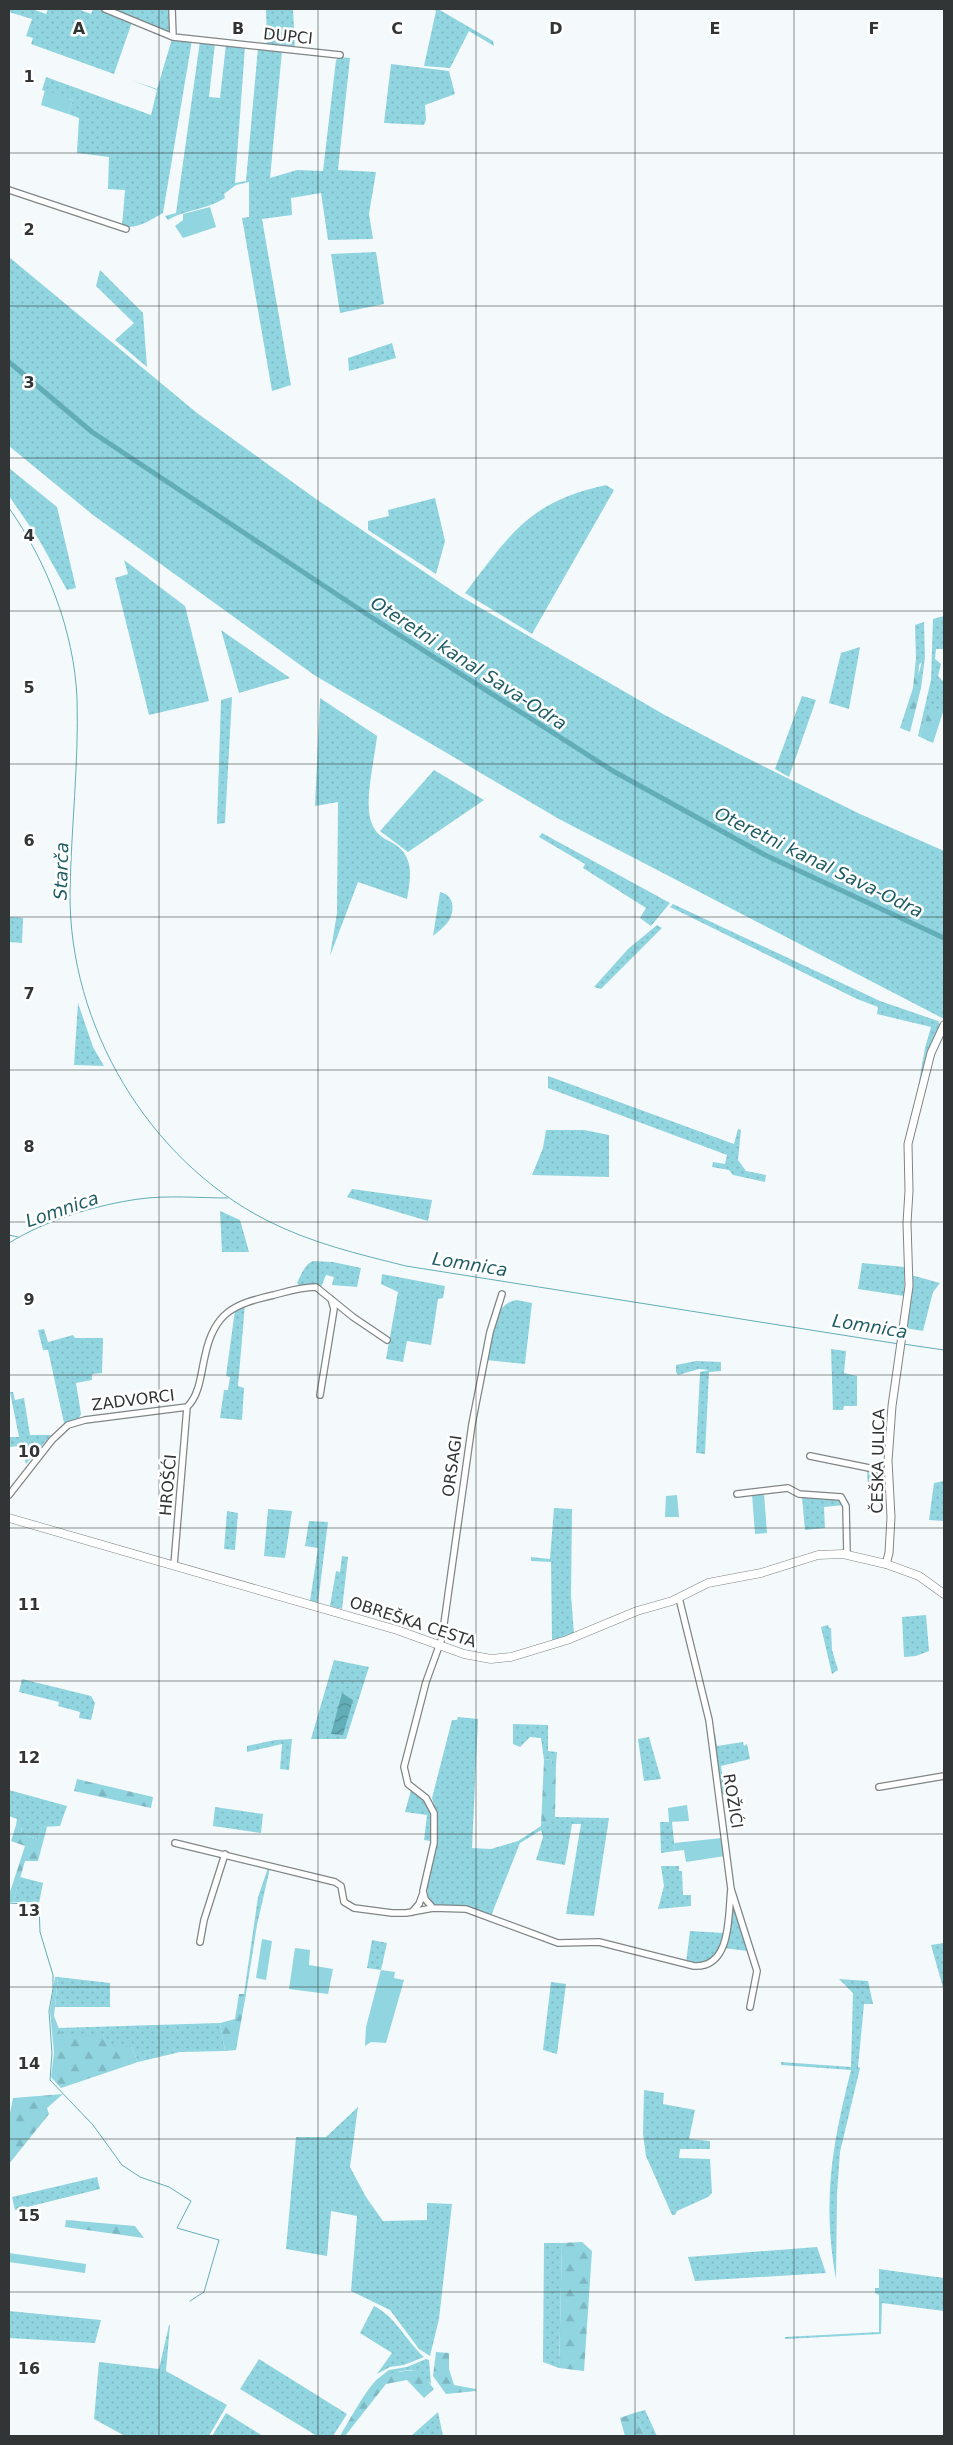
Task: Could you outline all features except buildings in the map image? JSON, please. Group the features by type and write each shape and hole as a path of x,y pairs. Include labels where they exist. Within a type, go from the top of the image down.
{"main road":[{"name":"OBREŠKA CESTA","path":"9,1518 397,1630 475,1657 503,1658 567,1640 637,1611 679,1598 708,1583 761,1572 810,1556 830,1553 847,1554 886,1564 919,1576 944,1594"}],"street":[{"name":"DUPCI","path":"105,9 173,36 340,56"},
{"path":"172,9 173,36"},
{"path":"9,190 126,229"},
{"name":"ČEŠKA ULICA","path":"886,1564 889,1553 891,1517 888,1472 892,1406 909,1286 906,1223 909,1191 908,1144 931,1053 944,1025"},
{"name":"ZADVORCI","path":"9,1495 52,1440 68,1425 85,1420 187,1407 195,1396 214,1329 228,1312 250,1300 297,1288 316,1287 387,1340"},
{"name":"ORSAGI","path":"412,1912 419,1904 423,1891 434,1843 435,1821 426,1798 406,1781 404,1768 426,1682 440,1645 448,1606 472,1424 490,1332 502,1294"},
{"path":"320,1395 334,1309 330,1298"},
{"name":"HROŠĆI","path":"174,1565 187,1407"},
{"path":"810,1456 888,1472"},
{"path":"738,1494 788,1488 799,1494 841,1497 846,1506 847,1554"},
{"name":"ROŽIĆI","path":"679,1598 708,1720 731,1889 757,1971 750,2007"},
{"path":"880,1787 944,1776"},
{"path":"175,1843 225,1854 303,1876 335,1882 341,1886 344,1902 349,1907 372,1912 412,1912 433,1908 471,1910 558,1943 599,1942 688,1965 703,1966 716,1959 725,1941 731,1889"},
{"path":"200,1942 204,1920 225,1854"},
{"path":"423,1891 425,1899 433,1908"}],"green space":[{"path":"9,9 32,9 46,14 48,9 78,9 91,14 93,9 102,9 132,22 114,74 31,44 33,38 26,36 32,19 9,12"},
{"path":"108,9 171,9 170,30 165,32"},
{"path":"266,9 293,9 295,49 267,45"},
{"path":"433,9 438,9 493,41 494,46 469,31 450,68 424,66 436,11"},
{"path":"172,39 192,40 163,213 133,227 122,226 125,190 108,189 109,157 77,153 79,118 68,114 73,100 42,90 46,77 151,115 157,90 131,80 157,89"},
{"path":"200,41 215,43 209,97 220,98 226,44 245,47 235,183 246,181 258,48 282,51 270,178 297,170 323,171 336,60 340,57 350,58 338,170 376,172 369,214 373,239 328,240 321,193 291,198 292,215 262,219 291,385 272,391 242,218 249,217 249,182 236,185 224,194 225,198 218,202 168,220 165,216 176,213"},
{"path":"391,64 449,71 455,94 425,105 426,120 424,125 384,123"},
{"path":"45,90 73,100 68,114 41,105"},
{"path":"210,207 216,227 183,238 175,226 183,220 183,214"},
{"path":"376,252 384,304 340,313 331,254"},
{"path":"9,257 197,413 316,499 460,596 663,714 860,814 944,851 944,1019 559,819 314,675 93,515 9,446"},
{"path":"100,270 143,313 147,367 115,340 134,323 96,286"},
{"path":"392,343 396,358 349,371 348,358"},
{"path":"9,468 57,507 76,588 67,590 38,538 9,496"},
{"path":"606,485 614,490 532,634 465,593 509,537 539,511 579,492"},
{"path":"435,498 445,541 436,574 368,530 368,521 389,516 388,510"},
{"path":"124,560 185,606 209,701 149,715 115,578 128,574"},
{"path":"944,616 944,649 936,649 935,659 941,664 938,676 944,682 943,712 929,711 920,737 918,736 931,680 933,619"},
{"path":"924,622 925,657 921,688 918,688 918,676 923,658 916,658 915,625"},
{"path":"221,630 290,678 239,693"},
{"path":"860,647 849,709 829,703 841,653"},
{"path":"916,658 923,658 919,665 918,687 921,688 910,732 900,728 913,688"},
{"path":"802,696 816,700 789,777 775,769"},
{"path":"232,697 225,823 217,824 221,700"},
{"path":"320,698 377,736 370,781 370,816 372,824 378,833 399,847 404,853 408,860 410,874 407,899 358,882 330,956 337,913 338,802 315,806"},
{"path":"929,710 943,712 933,743 920,737"},
{"path":"434,770 484,800 408,852 380,831"},
{"path":"542,833 670,903 651,926 640,918 646,908 583,868 585,864 539,837"},
{"path":"440,892 451,900 452,914 443,928 433,936"},
{"path":"673,904 880,1001 938,1021 941,1026 915,1104 925,1048 931,1027 877,1014 878,1007 857,999 670,907"},
{"path":"9,917 23,918 22,943 9,942"},
{"path":"657,925 662,928 601,989 594,987 628,949"},
{"path":"78,1003 93,1047 104,1066 74,1065"},
{"path":"548,1076 734,1144 738,1129 741,1130 738,1160 746,1171 766,1175 765,1182 733,1175 729,1170 712,1167 713,1162 725,1164 727,1155 548,1088"},
{"path":"546,1130 584,1130 609,1135 609,1177 532,1175 543,1148"},
{"path":"352,1189 432,1200 428,1221 347,1197"},
{"path":"220,1211 240,1220 249,1252 222,1252"},
{"path":"313,1261 333,1262 361,1268 357,1287 332,1285 334,1277 326,1275 321,1287 299,1285 297,1283 303,1270"},
{"path":"862,1263 905,1267 904,1296 858,1289"},
{"path":"382,1274 445,1286 443,1298 438,1299 431,1345 407,1341 403,1362 386,1359 398,1292 381,1284"},
{"path":"911,1275 940,1283 933,1292 923,1331 905,1328"},
{"path":"517,1300 532,1303 525,1364 486,1360 491,1333 497,1315 502,1308"},
{"path":"245,1304 238,1386 244,1388 242,1420 220,1418 224,1390 228,1390 230,1377 226,1376 235,1310"},
{"path":"44,1329 48,1342 73,1335 75,1338 103,1338 102,1373 92,1374 92,1380 76,1383 81,1414 79,1418 64,1423 48,1350 43,1350 38,1330"},
{"path":"831,1349 846,1351 844,1373 857,1376 857,1406 844,1406 843,1410 833,1410"},
{"path":"696,1361 721,1362 721,1371 709,1372 705,1454 696,1453 700,1372 709,1370 699,1369 678,1375 676,1372 676,1365"},
{"path":"10,1392 13,1392 15,1400 24,1398 30,1435 51,1435 26,1464 21,1446 9,1447 9,1437 19,1437"},
{"path":"867,1469 886,1473 887,1495 871,1496 871,1489 868,1489"},
{"path":"944,1481 944,1521 929,1520 934,1483"},
{"path":"764,1493 767,1533 755,1534 752,1494"},
{"path":"677,1495 679,1517 665,1517 666,1496"},
{"path":"802,1497 840,1498 844,1505 824,1507 825,1528 805,1530"},
{"path":"554,1508 572,1509 571,1595 574,1634 552,1642 551,1562 531,1561 531,1557 550,1559"},
{"path":"268,1509 292,1511 285,1558 264,1556"},
{"path":"227,1511 238,1513 235,1550 224,1549"},
{"path":"309,1521 328,1522 318,1603 310,1601 318,1548 305,1546"},
{"path":"342,1556 348,1557 342,1609 330,1606 336,1571 340,1572"},
{"path":"926,1615 929,1651 916,1656 904,1657 902,1617"},
{"path":"828,1625 831,1628 832,1650 838,1670 832,1674 821,1627"},
{"path":"334,1660 369,1667 346,1739 311,1739"},
{"path":"22,1679 91,1696 95,1703 91,1720 79,1718 80,1712 58,1706 59,1702 19,1692"},
{"path":"458,1717 478,1719 472,1848 491,1849 518,1841 555,1817 609,1818 594,1916 566,1914 581,1824 572,1824 565,1865 536,1860 543,1837 541,1830 520,1843 491,1916 471,1907 441,1907 431,1903 427,1889 437,1830 432,1798 452,1720 457,1720"},
{"path":"513,1724 548,1725 548,1751 557,1752 556,1764 552,1764 551,1759 544,1760 541,1738 530,1737 520,1747 513,1744"},
{"path":"712,1733 715,1733 717,1746 743,1742 744,1746 747,1744 750,1759 721,1766 725,1794 720,1795"},
{"path":"649,1737 661,1779 644,1781 638,1739"},
{"path":"292,1739 289,1770 280,1769 282,1744 247,1752 247,1746 275,1740"},
{"path":"551,1759 552,1764 556,1764 555,1817 541,1827 544,1760"},
{"path":"77,1779 153,1797 151,1808 74,1791"},
{"path":"9,1790 67,1806 60,1826 42,1827 38,1839 21,1834 22,1827 16,1825 17,1819 9,1816"},
{"path":"411,1790 423,1800 430,1812 432,1833 430,1841 424,1840 427,1815 405,1812"},
{"path":"687,1805 689,1821 669,1822 668,1808"},
{"path":"215,1807 263,1814 261,1833 213,1826"},
{"path":"660,1822 672,1822 675,1851 661,1853"},
{"path":"16,1825 22,1826 21,1834 38,1839 42,1827 47,1827 38,1861 25,1861 13,1902 9,1902 9,1895 25,1846 11,1841"},
{"path":"722,1838 725,1856 686,1862 684,1850 675,1851 674,1843"},
{"path":"661,1866 679,1866 679,1871 682,1871 683,1895 691,1895 691,1906 658,1909 664,1886"},
{"path":"268,1868 270,1868 257,1925 246,1994 244,1994 258,1897"},
{"path":"20,1877 43,1883 39,1903 13,1902"},
{"path":"732,1900 747,1951 724,1948"},
{"path":"690,1931 724,1933 718,1953 707,1964 686,1963"},
{"path":"262,1939 272,1941 266,1980 256,1978"},
{"path":"372,1940 387,1943 381,1970 367,1968"},
{"path":"944,1943 944,1991 931,1945"},
{"path":"295,1948 310,1950 309,1965 333,1969 328,1994 289,1989"},
{"path":"381,1970 395,1972 394,1978 404,1980 386,2043 371,2042 365,2046 366,2027"},
{"path":"55,1977 58,1977 54,2016 61,2034 103,2034 108,2046 131,2046 138,2062 61,2088 51,2077 54,2053 50,2011"},
{"path":"58,1977 110,1983 110,2007 55,2007"},
{"path":"839,1979 868,1981 873,2004 864,2004 858,2067 860,2068 840,2152 837,2193 836,2279 830,2224 831,2174 839,2123 851,2070 781,2065 781,2062 851,2067 853,1993"},
{"path":"551,1982 566,1984 557,2054 543,2050"},
{"path":"239,1994 246,1994 236,2050 225,2051 220,2023 235,2019"},
{"path":"220,2023 225,2051 180,2052 138,2062 131,2046 107,2046 103,2034 61,2034 58,2028"},
{"path":"644,2090 664,2093 663,2104 695,2110 689,2139 710,2141 710,2149 680,2149 679,2158 710,2159 712,2193 708,2197 677,2211 675,2215 672,2215 646,2156 643,2134"},
{"path":"63,2094 47,2108 49,2114 9,2164 9,2118 13,2098"},
{"path":"358,2107 350,2167 366,2197 383,2221 427,2220 427,2203 452,2204 439,2319 430,2356 419,2349 390,2310 351,2291 357,2216 331,2211 327,2256 286,2249 296,2137 326,2137"},
{"path":"97,2177 100,2189 15,2210 12,2197"},
{"path":"66,2220 135,2226 144,2238 65,2227"},
{"path":"582,2242 592,2251 584,2371 559,2368 562,2243"},
{"path":"544,2243 562,2243 559,2368 543,2362"},
{"path":"817,2247 826,2273 695,2281 688,2257"},
{"path":"9,2253 86,2264 85,2273 9,2262"},
{"path":"879,2269 944,2278 944,2311 882,2303 881,2334 785,2339 785,2337 879,2332 879,2295 875,2293 875,2288 879,2288"},
{"path":"374,2306 389,2316 424,2357 404,2365 390,2367 377,2374 392,2353 360,2333"},
{"path":"9,2311 101,2320 95,2343 9,2338"},
{"path":"169,2325 166,2371 227,2405 209,2436 125,2436 94,2419 99,2362 159,2369"},
{"path":"436,2352 449,2353 449,2369 454,2385 476,2389 476,2391 446,2394 433,2376"},
{"path":"259,2359 347,2414 333,2436 317,2436 240,2389"},
{"path":"426,2359 429,2360 431,2384 415,2370 401,2371 380,2377 389,2370 407,2367"},
{"path":"415,2370 424,2376 434,2389 424,2398 407,2380 386,2384 345,2436 340,2436 375,2381 384,2375"},
{"path":"645,2410 657,2436 645,2436 634,2413"},
{"path":"438,2412 443,2436 411,2436"},
{"path":"226,2413 263,2436 212,2436"},
{"path":"634,2413 645,2436 625,2436 620,2418"}],"water":[{"path":"342,1693 353,1700 343,1735 331,1734"}],"waterway":[{"name":"Oteretni kanal Sava-Odra","path":"9,362 92,432 368,615 613,771 765,855 944,938"},
{"name":"Starča","path":"9,508 35,551 56,598 64,623 75,673 77,747 70,893 73,943 84,992 100,1039 123,1084 152,1125 185,1162 224,1194 266,1220 300,1235 370,1257 406,1266 899,1344"},
{"name":"Lomnica","path":"9,1243 39,1227 89,1209 106,1205 161,1197 228,1198"},
{"path":"9,1235 18,1237"},
{"name":"Lomnica","path":"903,1344 944,1350"},
{"path":"9,1903 39,1905 40,1932 53,1975 53,1989 49,2011 52,2053 50,2080 93,2125 122,2165 140,2177 169,2187 191,2201 177,2228 219,2240 204,2292 190,2301"}]}
